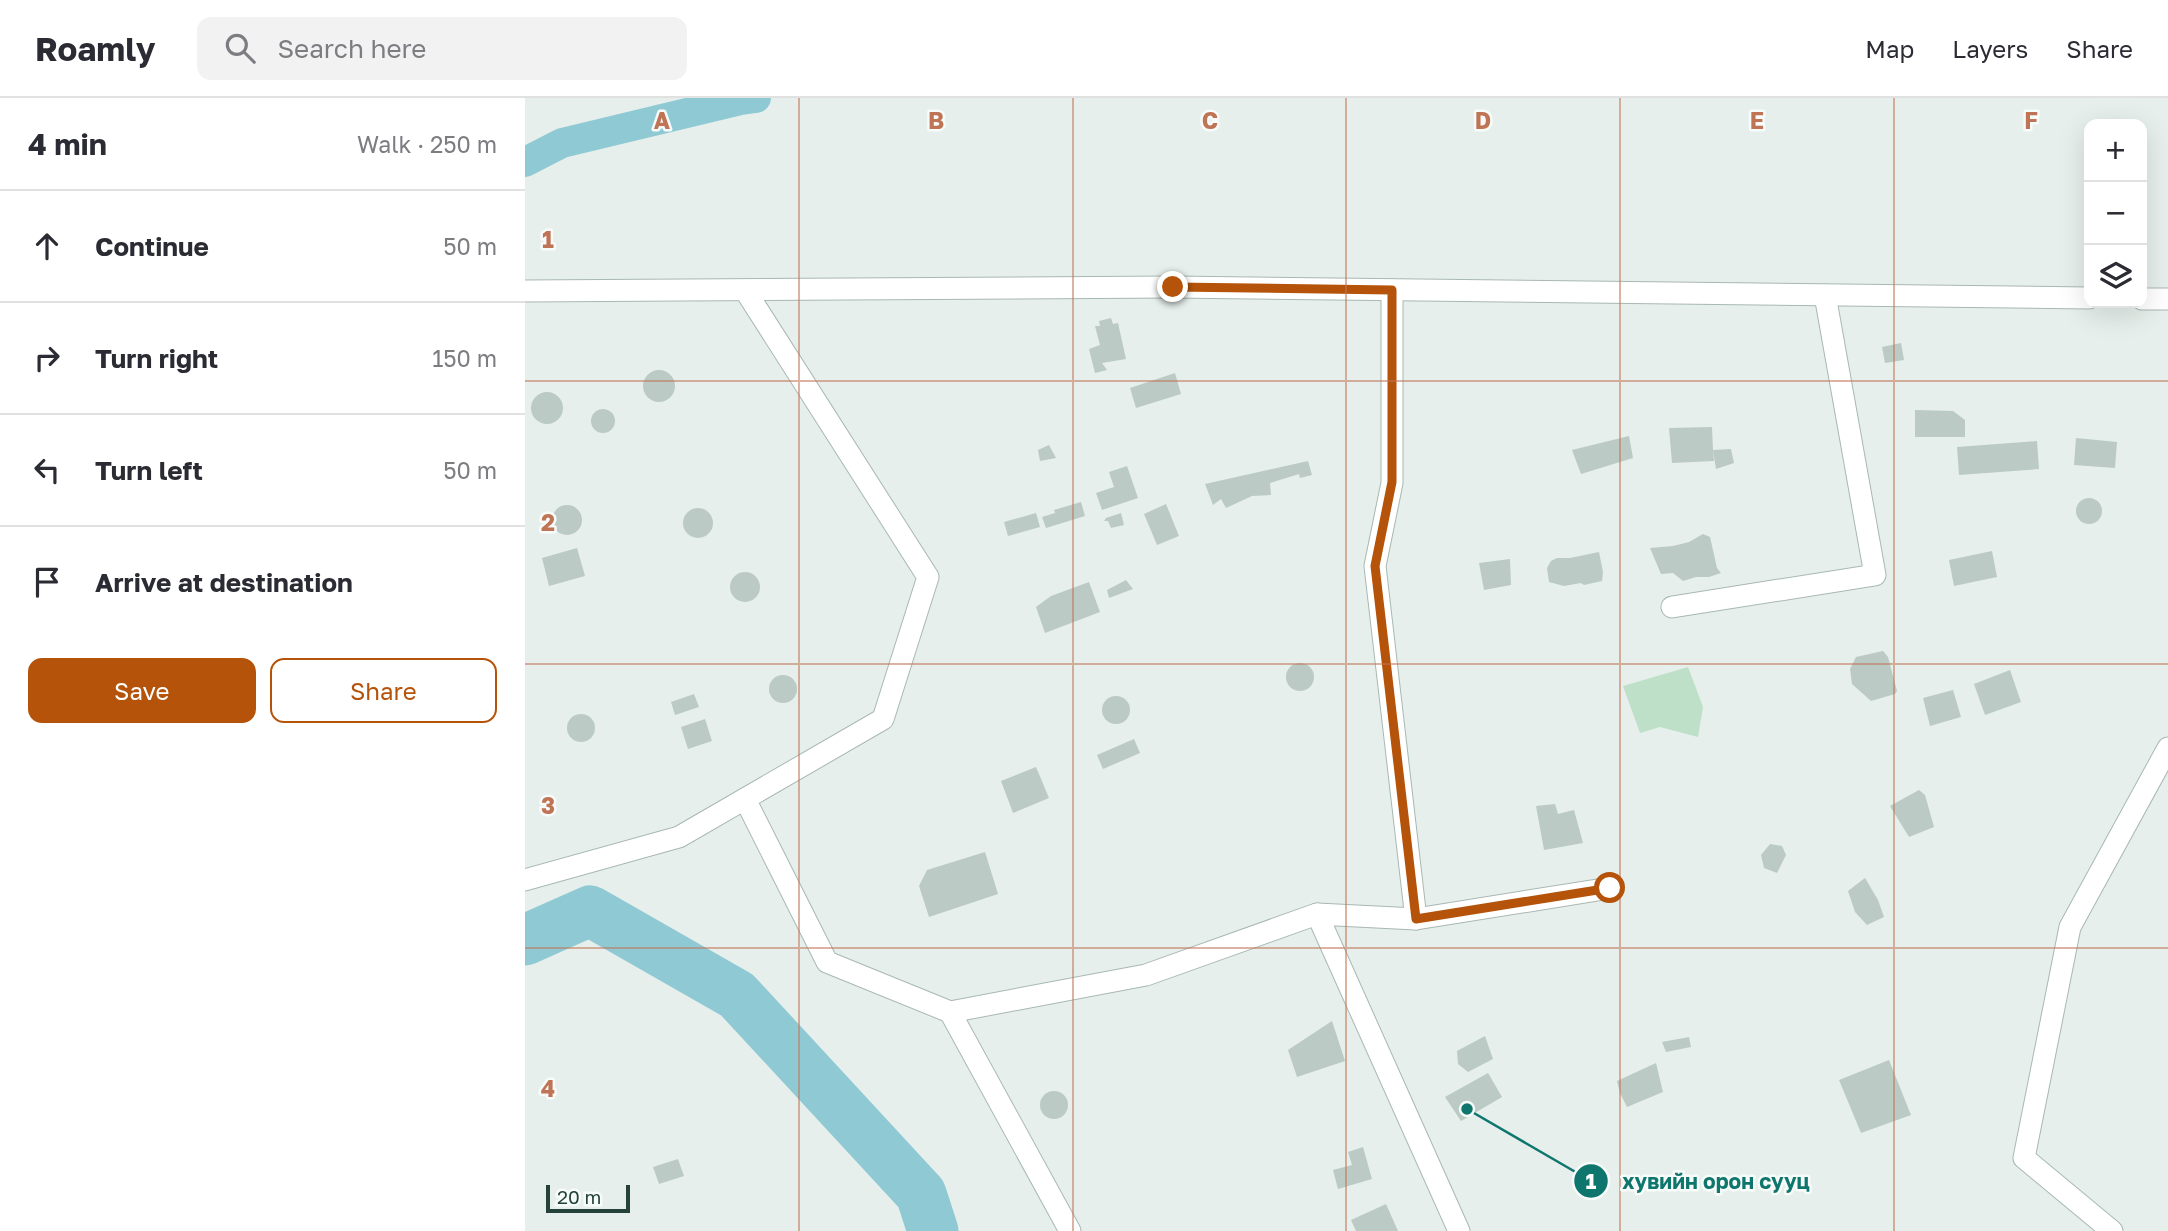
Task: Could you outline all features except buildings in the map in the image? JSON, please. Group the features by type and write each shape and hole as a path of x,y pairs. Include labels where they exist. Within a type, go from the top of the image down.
{"street":[{"path":"525,291 1173,287 2084,299"},
{"path":"525,880 679,837 883,719 928,577 745,290"},
{"path":"1392,290 1392,482 1375,566 1416,919"},
{"path":"1672,607 1875,575 1825,295"},
{"path":"2147,299 2168,299"},
{"path":"2112,1231 2024,1158 2070,927 2168,748"},
{"path":"745,799 828,962 950,1012 1146,975 1317,914 1416,919 1610,888"},
{"path":"1317,914 1459,1231"},
{"path":"950,1012 1070,1231"}],"green space":[{"path":"1688,667 1703,707 1698,737 1660,727 1640,733 1623,686"}],"waterway":[{"path":"525,162 562,143 756,98"},
{"path":"525,940 590,911 737,995 921,1194 933,1231"}],"place":[{"name":"хувийн орон сууц","path":"1467,1109"}],"route":[{"path":"1173,287 1392,290 1392,482 1375,566 1416,919 1610,888"}]}
